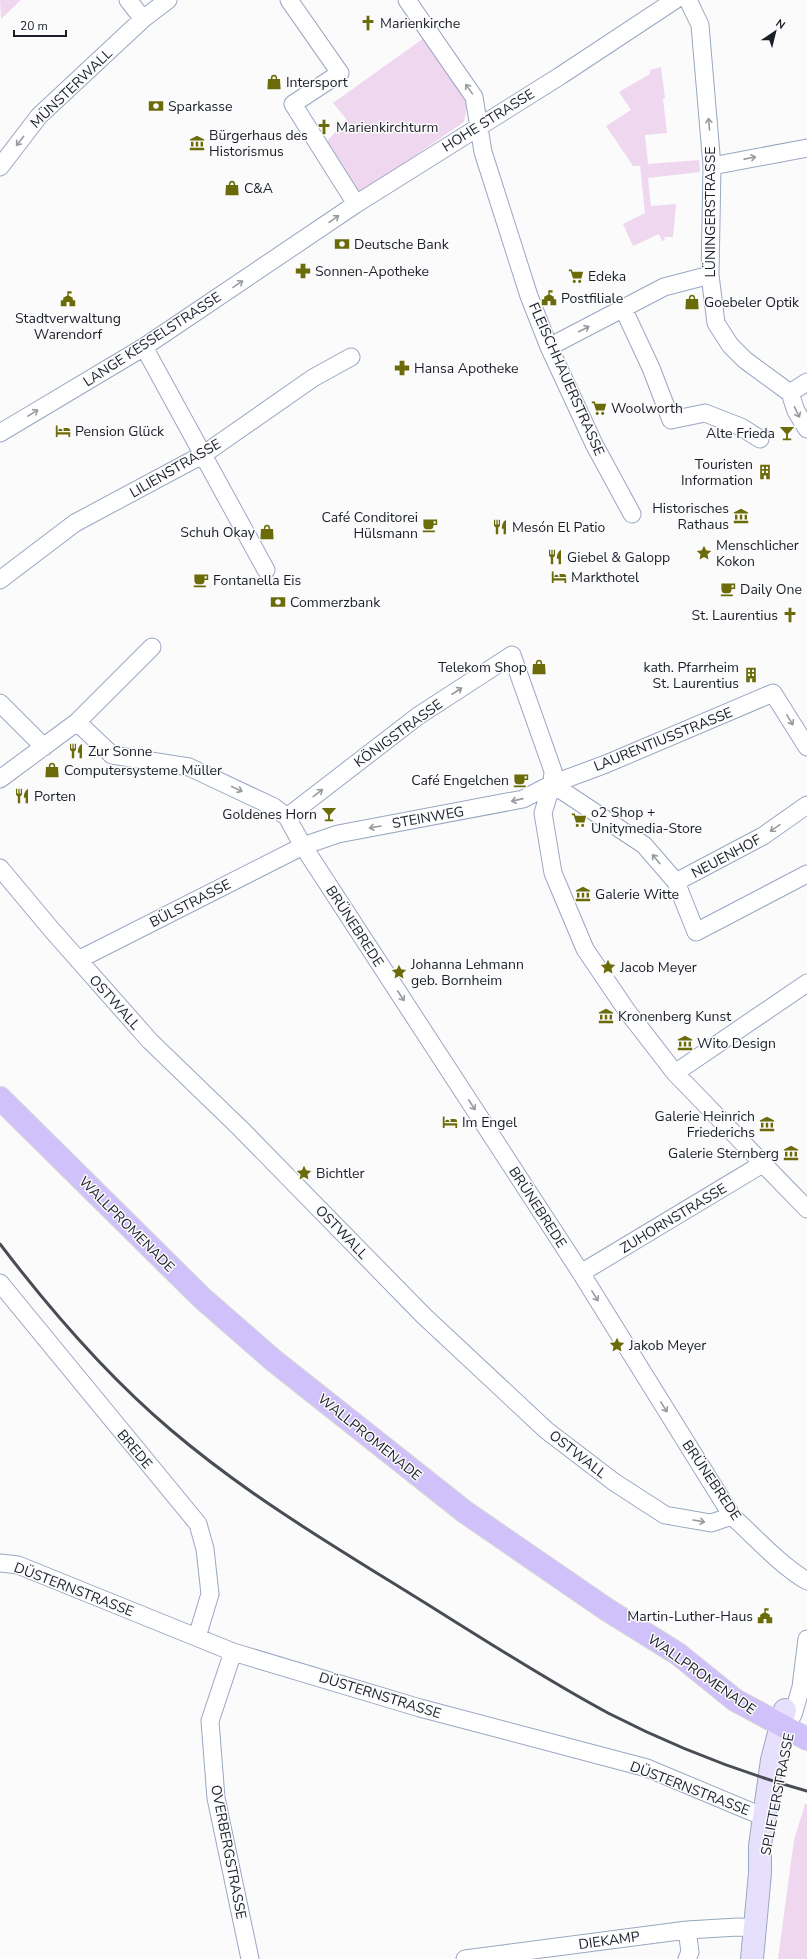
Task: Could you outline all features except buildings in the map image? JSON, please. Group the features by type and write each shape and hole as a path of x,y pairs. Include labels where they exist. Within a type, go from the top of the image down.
{"main road":[{"name":"WALLPROMENADE","path":"0,1098 202,1298 273,1360 465,1512 606,1608 678,1654 734,1700 794,1724"}],"street":[{"path":"128,0 143,19"},
{"name":"MÜNSTERWALL","path":"0,167 39,116 143,19 168,0"},
{"path":"289,0 340,73 293,104 356,204"},
{"name":"FLEISCHHAUERSTRASSE","path":"407,0 474,97 483,152 529,296 549,346 594,444 632,514"},
{"name":"HOHE STRASSE","path":"302,241 356,204 560,76 675,0"},
{"name":"LÜNINGERSTRASSE","path":"688,0 700,25 712,166 710,275 716,322 730,345 745,360 790,393"},
{"path":"712,166 807,148"},
{"name":"LANGE KESSELSTRASSE","path":"0,433 144,347 302,241"},
{"path":"549,346 664,287 710,275"},
{"path":"623,308 651,368 671,420 705,413 741,426 760,439"},
{"path":"144,347 204,454 266,570"},
{"name":"LILIENSTRASSE","path":"0,580 75,523 204,454 313,378 351,357"},
{"path":"807,382 790,393 796,412 807,429"},
{"path":"0,779 77,722 152,647"},
{"name":"KÖNIGSTRASSE","path":"288,817 418,716 512,654 553,771 552,784"},
{"name":"LAURENTIUSSTRASSE","path":"552,784 606,764 773,693 807,747"},
{"path":"0,703 44,747"},
{"path":"77,722 112,755 189,767 274,807 288,817"},
{"path":"552,784 543,813 553,873 586,949 627,1011 675,1073 807,1209"},
{"name":"STEINWEG","path":"303,846 338,834 523,798 552,784"},
{"name":"NEUENHOF","path":"552,784 644,845 676,882 763,836 807,805"},
{"name":"BRÜNEBREDE","path":"288,817 303,846 581,1273 732,1516 795,1574 807,1581"},
{"name":"BÜLSTRASSE","path":"78,960 303,846"},
{"name":"OSTWALL","path":"0,868 150,1042 241,1129 429,1321 546,1430 614,1482 665,1515 711,1523 732,1516"},
{"path":"676,882 696,932 807,874"},
{"path":"675,1073 807,983"},
{"name":"ZUHORNSTRASSE","path":"581,1273 764,1163"},
{"name":"BREDE","path":"0,1283 198,1524 205,1549 210,1594 197,1637"},
{"name":"DÜSTERNSTRASSE","path":"0,1563 18,1565 233,1652 420,1708 647,1768 764,1817"},
{"path":"794,1724 795,1669 807,1637"},
{"name":"OVERBERGSTRASSE","path":"233,1652 210,1721 216,1798 250,1959"},
{"name":"SPLIETERSTRASSE","path":"752,1959 760,1873 760,1846 772,1760 794,1724"},
{"name":"SPLIETERSTRASSE","path":"760,1873 767,1848 780,1765 794,1724"},
{"name":"DIEKAMP","path":"465,1959 687,1930 738,1927 754,1928"},
{"path":"686,1959 690,1952 687,1930"}],"shaded area":[{"path":"0,0 21,0 1,19"},
{"path":"424,38 458,87 467,105 464,122 359,194 325,143 347,120 333,103"},
{"path":"661,67 667,133 645,135 648,164 699,160 700,172 648,178 651,206 676,204 673,237 664,237 665,240 662,241 659,234 633,246 623,224 645,213 640,166 633,166 606,126 631,110 619,92 650,74 650,70"},
{"path":"805,1804 807,1804 807,1959 778,1959 794,1840"}],"railway":[{"path":"0,1244 59,1318 124,1387 147,1409 202,1456 268,1503 335,1547 501,1650 608,1713 681,1747 731,1767 807,1791"}],"place":[{"name":"Marienkirche","path":"368,23"},
{"name":"Intersport","path":"274,82"},
{"name":"Sparkasse","path":"156,106"},
{"name":"Marienkirchturm","path":"324,127"},
{"name":"Bürgerhaus des Historismus","path":"197,143"},
{"name":"C&A","path":"232,188"},
{"name":"Deutsche Bank","path":"342,244"},
{"name":"Sonnen-Apotheke","path":"303,271"},
{"name":"Edeka","path":"576,276"},
{"name":"Postfiliale","path":"549,298"},
{"name":"Stadtverwaltung Warendorf","path":"68,299"},
{"name":"Goebeler Optik","path":"692,302"},
{"name":"Hansa Apotheke","path":"402,368"},
{"name":"Woolworth","path":"599,408"},
{"name":"Pension Glück","path":"63,431"},
{"name":"Alte Frieda","path":"787,433"},
{"name":"Touristen Information","path":"765,472"},
{"name":"Historisches Rathaus","path":"741,516"},
{"name":"Café Conditorei Hülsmann","path":"430,525"},
{"name":"Mesón El Patio","path":"500,527"},
{"name":"Schuh Okay","path":"267,532"},
{"name":"Menschlicher Kokon","path":"704,553"},
{"name":"Giebel & Galopp","path":"555,557"},
{"name":"Markthotel","path":"559,577"},
{"name":"Fontanella Eis","path":"201,580"},
{"name":"Daily One","path":"728,589"},
{"name":"Commerzbank","path":"278,602"},
{"name":"St. Laurentius","path":"790,615"},
{"name":"Telekom Shop","path":"539,667"},
{"name":"kath. Pfarrheim St. Laurentius","path":"751,675"},
{"name":"Zur Sonne","path":"76,751"},
{"name":"Computersysteme Müller","path":"52,770"},
{"name":"Café Engelchen","path":"521,780"},
{"name":"Porten","path":"22,796"},
{"name":"Goldenes Horn","path":"329,814"},
{"name":"o2 Shop + Unitymedia-Store","path":"579,820"},
{"name":"Galerie Witte","path":"583,894"},
{"name":"Jacob Meyer","path":"608,967"},
{"name":"Johanna Lehmann geb. Bornheim","path":"399,972"},
{"name":"Kronenberg Kunst","path":"606,1016"},
{"name":"Wito Design","path":"685,1043"},
{"name":"Im Engel","path":"450,1122"},
{"name":"Galerie Heinrich Friederichs","path":"767,1124"},
{"name":"Galerie Sternberg","path":"791,1153"},
{"name":"Bichtler","path":"304,1173"},
{"name":"Jakob Meyer","path":"617,1345"},
{"name":"Martin-Luther-Haus","path":"765,1616"}]}
